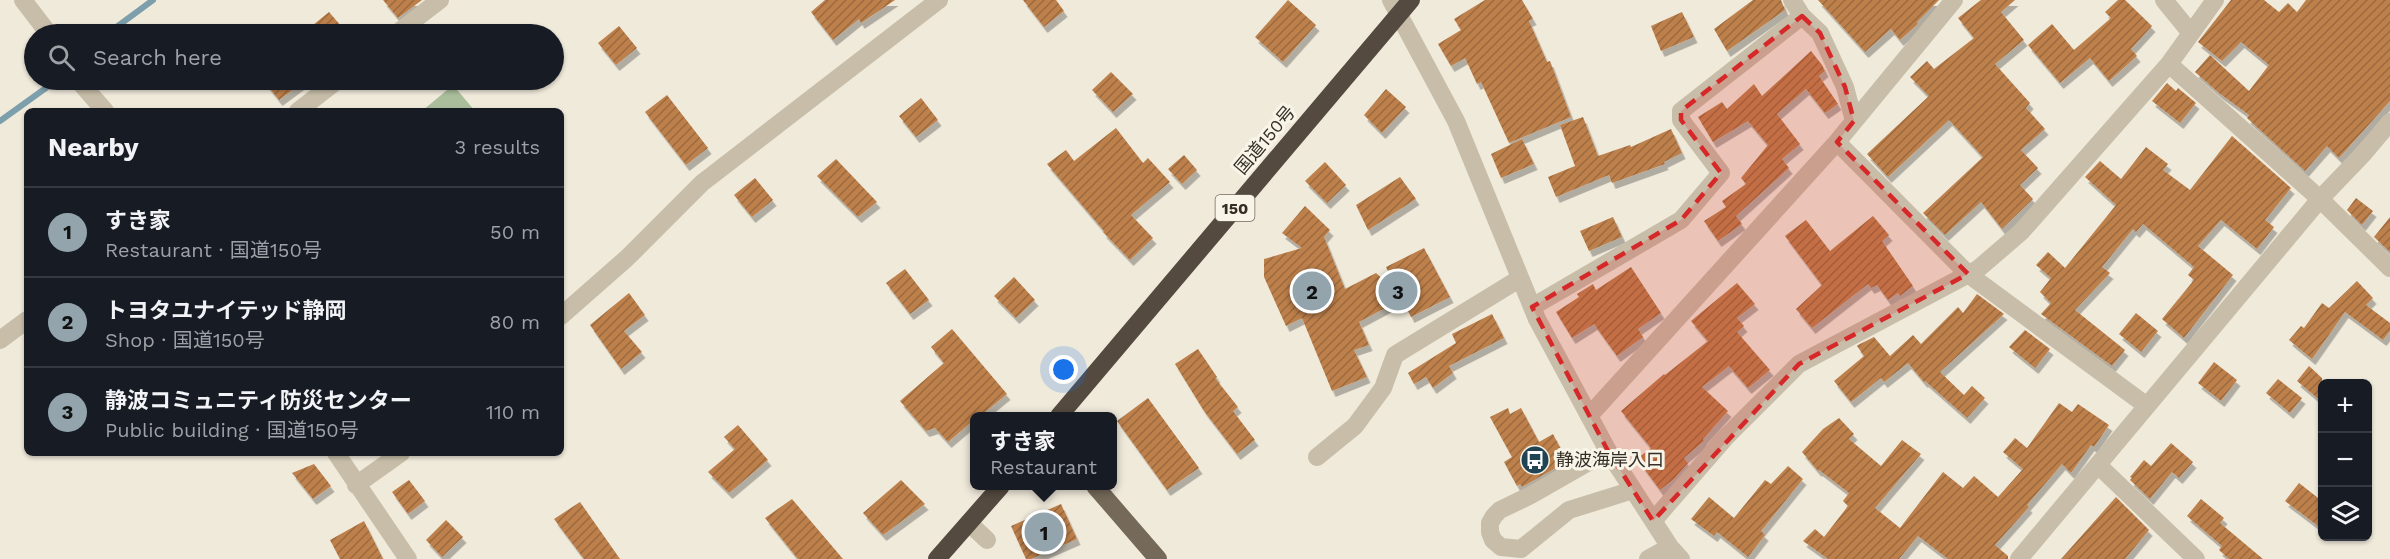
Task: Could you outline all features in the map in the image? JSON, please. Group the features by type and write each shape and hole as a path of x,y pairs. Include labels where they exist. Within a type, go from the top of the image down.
{"highway":[{"name":"国道150号","path":"1063,412 1400,4"},
{"path":"937,559 998,490"}],"main road":[{"path":"1098,490 1158,559"}],"street":[{"path":"23,0 41,24"},
{"path":"409,24 440,0"},
{"path":"564,313 627,258 702,183 939,0"},
{"path":"1792,0 1802,16 1820,33 1845,87 1854,121"},
{"path":"1590,416 1837,142 1954,0"},
{"path":"2164,0 2190,32"},
{"path":"1653,521 1725,438 1799,364 1978,269 2021,232 2169,64 2190,32 2216,0"},
{"path":"1400,4 1456,121 1532,307 1608,451 1675,553 1648,559"},
{"path":"1532,307 1681,220 1721,173 1681,120 1681,111 1802,16"},
{"path":"2169,64 2320,199 2390,268"},
{"path":"87,90 102,108"},
{"path":"301,108 325,90"},
{"path":"2019,559 2320,199 2390,122"},
{"path":"1837,142 1968,274 2147,406"},
{"path":"1317,457 1355,426 1383,388 1395,355 1519,279"},
{"path":"0,340 24,322"},
{"path":"1608,451 1500,510 1490,523 1493,540 1501,547 1521,549 1569,510 1633,490"},
{"path":"338,456 408,559"},
{"path":"356,484 397,456"},
{"path":"2098,465 2196,559"},
{"path":"969,523 987,540"}],"highlighted area":[{"path":"1802,16 1820,33 1845,87 1854,121 1837,142 1968,274 1799,364 1653,521 1608,451 1532,307 1681,220 1721,173 1681,120 1681,111"}],"green space":[{"path":"447,90 457,90 472,108 426,108"}],"building":[{"path":"383,0 422,0 398,18"},
{"path":"825,0 895,0 861,23 859,19 833,40 811,12"},
{"path":"1023,0 1056,0 1064,11 1044,27"},
{"path":"1288,0 1316,25 1283,62 1255,37"},
{"path":"1485,0 1522,0 1533,19 1529,21 1547,62 1550,61 1571,117 1509,143 1481,82 1477,84 1465,58 1451,66 1438,44 1461,30 1454,19"},
{"path":"1753,0 1781,0 1785,10 1727,51 1714,29"},
{"path":"1818,0 1939,0 1900,40 1891,29 1865,52"},
{"path":"1981,0 2015,0 2001,12 2024,40 1995,64 2030,103 2026,108 2045,129 2021,150 2038,168 2020,185 2033,199 2002,229 1981,202 1945,235 1923,213 1983,157 1949,120 1888,177 1867,154 1929,96 1910,77 1927,61 1934,69 1974,38 1958,18"},
{"path":"2118,0 2125,0 2152,26 2131,49 2137,56 2109,81 2090,58 2060,83 2028,45 2052,24 2074,50 2111,18 2105,12"},
{"path":"2231,0 2264,0 2279,12 2288,3 2297,12 2306,0 2390,0 2390,101 2339,158 2327,146 2305,171 2247,118 2249,115 2195,72 2210,55 2249,91 2269,65 2241,42 2222,61 2198,42"},
{"path":"329,12 339,24 314,24"},
{"path":"1682,12 1694,37 1661,51 1651,26"},
{"path":"619,26 637,48 616,65 598,43"},
{"path":"1811,51 1825,71 1819,76 1838,104 1825,113 1806,89 1777,114 1800,144 1782,159 1789,168 1736,216 1742,224 1718,241 1704,221 1726,207 1722,201 1746,184 1741,178 1768,145 1748,121 1713,142 1698,117 1722,102 1727,109 1754,84 1762,96"},
{"path":"1111,72 1133,94 1113,112 1092,90"},
{"path":"2167,83 2176,91 2178,88 2196,103 2180,123 2152,101"},
{"path":"1386,89 1406,107 1382,133 1364,115"},
{"path":"271,90 292,90 279,100"},
{"path":"667,95 708,148 686,165 645,112"},
{"path":"921,98 938,120 916,137 899,116"},
{"path":"1583,117 1598,156 1630,145 1631,147 1671,129 1682,153 1664,162 1665,164 1612,183 1609,175 1556,197 1548,177 1575,166 1560,125"},
{"path":"1116,128 1143,163 1148,158 1170,182 1131,215 1153,238 1130,260 1103,232 1047,164 1066,150 1074,161"},
{"path":"2232,136 2291,188 2265,220 2274,227 2257,249 2221,220 2198,246 2233,275 2184,338 2162,319 2194,280 2188,275 2194,267 2143,224 2136,232 2133,229 2102,267 2110,273 2075,310 2125,350 2112,366 2041,314 2051,303 2040,292 2051,278 2036,265 2048,252 2065,268 2116,205 2085,177 2100,161 2121,179 2146,147 2168,164 2163,170 2190,190"},
{"path":"1522,139 1534,164 1501,178 1491,154"},
{"path":"1184,155 1197,170 1182,184 1168,169"},
{"path":"836,159 877,202 858,217 817,176"},
{"path":"1325,162 1346,185 1327,203 1305,181"},
{"path":"1400,177 1416,199 1368,230 1356,205"},
{"path":"755,178 773,200 752,217 734,195"},
{"path":"2356,198 2373,211 2362,225 2347,210"},
{"path":"1305,206 1330,230 1324,237 1345,289 1376,273 1400,295 1386,267 1424,248 1450,297 1411,317 1402,299 1359,322 1369,345 1354,350 1367,377 1332,391 1302,318 1286,326 1264,277 1264,259 1302,248 1282,233"},
{"path":"1873,216 1889,235 1882,241 1913,286 1900,296 1898,293 1888,300 1877,285 1871,288 1868,284 1812,328 1796,309 1822,285 1785,236 1806,220 1830,251"},
{"path":"1613,217 1622,237 1589,251 1580,231"},
{"path":"2390,217 2390,252 2374,237"},
{"path":"1631,267 1661,313 1638,329 1643,337 1617,356 1594,324 1572,338 1556,312 1579,297 1577,294 1593,284 1596,290"},
{"path":"905,269 929,300 910,314 886,283"},
{"path":"1014,277 1035,300 1016,318 994,296"},
{"path":"2357,281 2373,298 2366,305 2390,323 2390,331 2383,340 2345,312 2312,359 2289,340 2301,326 2304,328 2322,303 2329,308"},
{"path":"1737,283 1755,304 1737,318 1744,326 1737,332 1770,370 1748,388 1729,366 1702,387 1728,411 1703,439 1704,441 1684,458 1688,463 1660,490 1637,459 1651,448 1621,411 1664,374 1708,341 1691,321"},
{"path":"629,293 645,315 624,331 642,352 621,369 590,325"},
{"path":"1977,294 2004,314 1940,372 1964,395 1972,386 1985,398 1967,418 1924,382 1908,363 1884,382 1881,378 1851,402 1834,381 1864,356 1858,345 1874,337 1890,356 1913,335 1921,344 1958,307 1963,313"},
{"path":"2136,313 2158,331 2141,352 2119,334"},
{"path":"1492,314 1504,338 1449,366 1453,373 1433,388 1426,377 1414,384 1408,373 1456,343 1452,334"},
{"path":"952,329 1007,394 985,412 970,412 970,423 948,442 935,428 926,431 900,401 944,363 931,347"},
{"path":"2025,330 2050,349 2035,368 2009,347"},
{"path":"1198,349 1217,377 1215,378 1238,407 1233,411 1255,440 1237,454 1204,411 1175,364"},
{"path":"2214,362 2237,380 2221,401 2198,383"},
{"path":"2309,366 2322,378 2318,379 2318,399 2297,381"},
{"path":"2278,379 2302,398 2290,413 2266,393"},
{"path":"1148,398 1199,468 1167,490 1117,421"},
{"path":"2059,403 2072,412 2078,404 2109,425 2094,447 2091,445 2071,473 2062,464 2027,505 2029,507 1995,545 2008,556 2008,559 1948,559 1918,536 1899,559 1828,559 1803,541 1815,529 1824,537 1848,506 1843,501 1849,493 1818,471 1802,452 1823,429 1839,418 1854,434 1849,439 1881,466 1902,440 1921,454 1875,508 1900,528 1943,472 1963,488 1974,476 1998,497 2023,469 2003,452 2015,438 2027,448"},
{"path":"1508,408 1510,414 1521,408 1539,442 1553,434 1566,459 1560,462 1561,465 1522,487 1520,484 1517,486 1504,462 1512,457 1490,417"},
{"path":"738,425 768,460 729,493 708,472 735,449 724,437"},
{"path":"2171,443 2193,462 2179,478 2172,472 2150,499 2130,480 2132,478 2130,477 2144,460 2151,466"},
{"path":"314,464 331,486 313,499 292,473"},
{"path":"1788,466 1803,479 1761,531 1765,535 1748,557 1717,532 1714,536 1691,519 1709,497 1734,518 1765,480 1771,484"},
{"path":"409,480 425,501 408,514 392,492"},
{"path":"901,480 925,504 883,535 863,513"},
{"path":"2299,483 2318,498 2318,526 2285,501"},
{"path":"2116,497 2149,530 2125,559 2061,559"},
{"path":"792,499 843,559 798,559 765,518"},
{"path":"2201,499 2224,518 2220,523 2263,559 2229,559 2219,550 2222,546 2187,516"},
{"path":"580,502 620,559 584,559 554,519"},
{"path":"1061,504 1077,539 1031,559 1026,559 1011,526"},
{"path":"446,520 463,537 442,557 426,540"},
{"path":"364,521 383,559 340,559 330,540"}],"waterway":[{"path":"121,24 153,0"},
{"path":"0,121 43,90"}],"place":[{"name":"トヨタユナイテッド静岡","path":"1312,291"},
{"name":"静波コミュニティ防災センター","path":"1398,291"},
{"name":"静波海岸入口","path":"1535,460"},
{"name":"すき家","path":"1044,532"}]}
